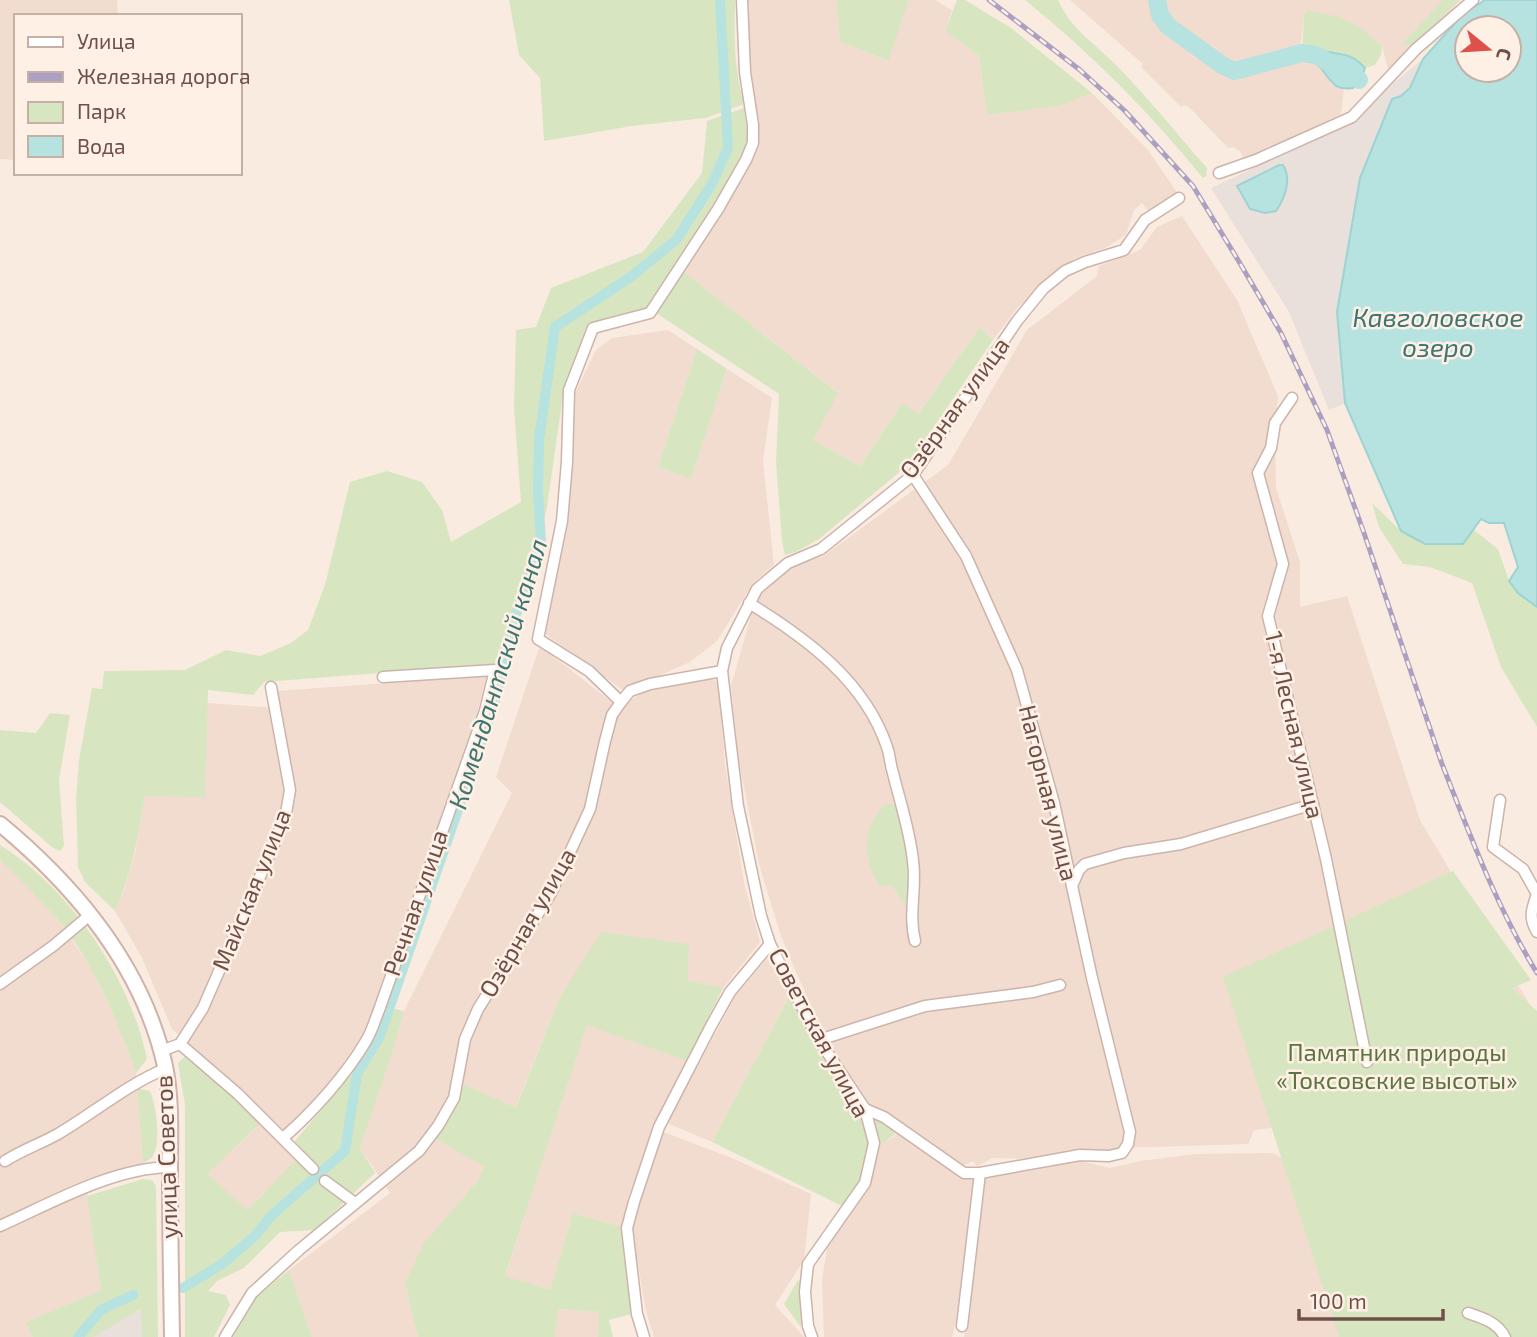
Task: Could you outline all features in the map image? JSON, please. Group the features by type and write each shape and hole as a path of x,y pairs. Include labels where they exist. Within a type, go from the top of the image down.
{"main road":[{"name":"улица Советов","path":"0,824 65,882 91,914 141,997 160,1051 170,1108 172,1337"}],"street":[{"path":"722,671 650,684 630,691 621,702 589,671 538,639 562,521 569,390 593,328 650,313 718,209 753,143 745,72 742,0"},
{"path":"1219,173 1256,160 1352,117 1416,49 1473,0"},
{"name":"Озёрная улица","path":"722,671 727,648 757,589 788,564 821,549 913,475 1017,321 1043,289 1065,271 1085,261 1124,250 1145,220 1179,198"},
{"name":"1-я Лесная улица","path":"1292,398 1275,423 1271,447 1258,473 1283,564 1268,616 1313,804 1367,1062"},
{"name":"Нагорная улица","path":"913,475 966,555 1017,670 1054,803 1092,978 1130,1132 1128,1144 1122,1153 1109,1156 1080,1155 980,1173"},
{"path":"749,603 786,626 843,673 878,725 901,800 914,864 911,914 915,941"},
{"name":"Речная улица","path":"284,1138 300,1124 334,1084 366,1041 485,711 495,670 383,677"},
{"name":"Советская улица","path":"722,671 737,806 751,880 770,944 819,1040 865,1109 874,1143 865,1183 808,1264 805,1292 808,1326 812,1337"},
{"name":"Майская улица","path":"180,1044 203,1008 285,818 290,790 271,687"},
{"name":"Озёрная улица","path":"225,1337 252,1293 419,1151 438,1126 454,1098 466,1039 478,1009 551,893 590,808 608,728 612,715 621,702"},
{"path":"1500,800 1493,847 1523,869 1537,894 1531,921 1537,932"},
{"path":"1072,887 1075,877 1085,864 1124,853 1181,844 1313,804"},
{"path":"0,984 53,946 91,914"},
{"path":"644,1337 637,1314 627,1228 634,1202 659,1127 711,1026 730,992 770,944"},
{"path":"819,1040 925,1006 1033,992 1060,985"},
{"path":"160,1051 180,1044 239,1094 313,1169"},
{"path":"5,1161 24,1148 56,1135 146,1077 165,1069"},
{"path":"865,1109 884,1116 964,1173 980,1173 962,1326"},
{"path":"0,1226 80,1190 150,1168 170,1167"},
{"path":"325,1181 355,1203"},
{"path":"1468,1313 1486,1319 1501,1330 1505,1337"}],"shaded area":[{"path":"0,0 117,0 118,14 14,14 14,160 0,159"},
{"path":"748,0 836,0 840,42 887,61 909,0 935,0 952,10 945,31 979,56 987,115 1060,106 1092,93 1148,150 1178,194 1151,214 1142,203 1134,210 1126,235 1105,248 1075,258 1053,274 1038,291 1036,289 1032,292 1035,295 1019,306 993,340 980,327 918,414 902,403 860,466 813,440 837,392 683,271 751,162 758,144 759,123 749,65"},
{"path":"1070,0 1154,0 1157,17 1166,28 1218,68 1234,75 1302,55 1321,67 1331,84 1344,90 1341,114 1244,159 1240,151 1233,147 1228,148 1189,107 1181,107 1141,67 1143,64"},
{"path":"1164,0 1461,0 1389,72 1382,47 1304,15 1300,51 1234,66 1171,20"},
{"path":"1423,59 1410,88 1401,96 1337,312 1345,403 1329,410 1289,312 1211,188 1356,120 1381,93"},
{"path":"1182,216 1237,300 1278,396 1275,423 1276,488 1300,562 1300,607 1347,596 1420,820 1530,1005 1398,1097 1386,1337 964,1337 985,1177 1072,1159 1110,1168 1196,1154 1273,1153 1300,1168 1281,1127 1254,1130 1248,1144 1119,1148 1105,1152 1083,1149 1034,1159 993,1158 977,1166 973,1161 962,1166 886,1112 866,1105 828,1046 782,939 760,868 739,762 731,686 755,602 763,590 784,571 801,562 822,557 948,465 1027,330 1097,276 1099,266 1140,250 1157,227"},
{"path":"668,330 697,349 658,467 691,479 727,369 772,398 763,461 774,565 753,583 717,641 690,662 624,691 544,633 568,523 575,393 596,350 612,338"},
{"path":"539,648 623,711 628,702 645,691 711,679 718,682 725,764 744,883 760,942 723,988 687,980 559,999 515,1109 460,1083 485,1167 405,1283 418,1337 312,1337 289,1270 390,1193 360,1148 404,1011 512,793 496,777"},
{"path":"487,676 476,718 374,1009 361,1037 330,1082 296,1121 284,1130 243,1090 172,1029 142,958 115,911 135,853 145,796 205,796 207,703 277,708 276,691"},
{"path":"0,860 40,899 65,929 94,973 118,1024 136,1073 143,1164 86,1183 101,1290 26,1322 33,1337 0,1337"},
{"path":"771,954 791,993 712,1142 667,1123 735,997"},
{"path":"587,1024 687,1061 655,1125 629,1195 622,1227 573,1213 550,1290 505,1277"},
{"path":"260,1123 297,1160 246,1211 208,1174"},
{"path":"661,1131 732,1158 811,1194 804,1260 775,1305 804,1337 654,1337 646,1311 632,1229 637,1203"},
{"path":"899,1131 975,1178 952,1337 824,1337 822,1279 829,1238 868,1184 875,1162 876,1146"},
{"path":"142,1309 142,1337 93,1337 98,1332"},
{"path":"557,1309 600,1312 598,1337 555,1337"}],"green space":[{"path":"509,0 735,0 735,52 744,104 706,118 632,126 544,141 540,78 519,55"},
{"path":"836,0 909,0 888,61 840,42"},
{"path":"957,0 965,0 1011,28 1092,93 1060,106 987,115 979,56 945,31"},
{"path":"1025,0 1058,0 1077,28 1129,79 1207,168 1206,176 1203,178 1141,107 1096,62"},
{"path":"1443,0 1459,0 1413,47 1402,44"},
{"path":"1308,11 1341,18 1365,32 1382,47 1375,65 1365,68 1349,56 1321,50 1316,55 1302,53 1304,15"},
{"path":"744,108 748,142 714,207 648,309 589,326 564,388 547,507 509,663 264,682 253,695 208,690 205,797 145,796 130,869 115,911 85,882 78,867 76,800 79,760 92,688 102,689 104,671 185,670 226,650 260,656 291,643 308,630 325,585 350,482 387,471 422,482 442,510 451,542 521,502 514,408 516,330 536,327 551,288 643,252 702,173 707,121"},
{"path":"683,271 838,393 813,440 860,466 902,403 918,414 980,327 993,340 908,465 819,539 785,555 776,462 779,394 656,313"},
{"path":"697,349 727,369 691,479 658,467"},
{"path":"1372,503 1401,531 1425,544 1463,544 1474,530 1498,549 1509,581 1518,593 1537,607 1537,727 1501,667 1472,583 1430,567 1403,564 1379,527"},
{"path":"50,713 70,715 59,780 64,846 60,851 53,848 0,802 0,730 36,733"},
{"path":"887,803 896,805 908,841 910,868 905,906 892,885 880,886 867,854 872,821"},
{"path":"0,845 50,885 73,910 112,967 139,1029 147,1059 136,1073 114,1016 87,961 64,927 0,860"},
{"name":"Памятник природы «Токсовские высоты»","path":"1453,871 1531,980 1512,988 1537,1011 1537,1337 1339,1337 1223,977"},
{"path":"601,932 689,944 687,980 723,988 687,1061 587,1025 505,1276 550,1290 573,1213 622,1227 632,1314 609,1320 613,1337 598,1337 599,1312 558,1309 555,1337 418,1337 405,1283 424,1243 476,1183 485,1167 433,1137 460,1083 516,1108 559,999"},
{"path":"791,993 832,1071 861,1110 866,1105 886,1112 901,1122 894,1134 876,1146 862,1181 842,1206 712,1142"},
{"path":"391,1008 404,1011 360,1148 375,1173 315,1230 280,1232 244,1268 217,1281 208,1291 226,1295 230,1305 214,1337 185,1337 185,1105 178,1063 185,1056 260,1123 208,1174 247,1210 304,1152 295,1141 381,1040"},
{"path":"137,1088 150,1091 157,1124 155,1151 152,1158 143,1164"},
{"path":"143,1179 152,1180 156,1186 158,1337 142,1337 141,1309 93,1337 33,1337 26,1322 101,1290 87,1196"},
{"path":"289,1270 312,1337 233,1337 258,1295"},
{"path":"798,1280 802,1283 800,1293 804,1324 800,1326 784,1304"}],"water":[{"name":"Кавголовское озеро","path":"1485,0 1537,0 1537,607 1518,593 1509,581 1518,567 1504,523 1489,523 1481,519 1463,544 1425,544 1401,531 1345,403 1337,312 1360,178 1392,99 1401,96 1410,88 1423,59 1453,25 1453,84 1523,84 1523,14 1463,14"},
{"path":"1320,50 1349,56 1365,68 1353,88 1341,88 1334,84 1319,66 1302,53 1316,55"},
{"path":"1283,165 1286,170 1287,182 1285,194 1276,211 1265,213 1250,209 1237,186"}],"waterway":[{"name":"Комендантский канал","path":"183,1288 222,1264 255,1236 271,1216 345,1151 357,1074 379,1038 494,706 514,620 541,543 539,439 555,327 632,276 676,240 712,184 728,148 720,0"},
{"path":"1157,0 1160,15 1168,26 1234,71 1302,53 1316,55 1359,80"},
{"name":"Комендантский канал","path":"78,1337 101,1310 133,1295"}],"railway":[{"path":"989,0 1080,70 1125,111 1193,186 1281,333 1327,430 1442,764 1463,817 1497,897 1537,973"}]}
